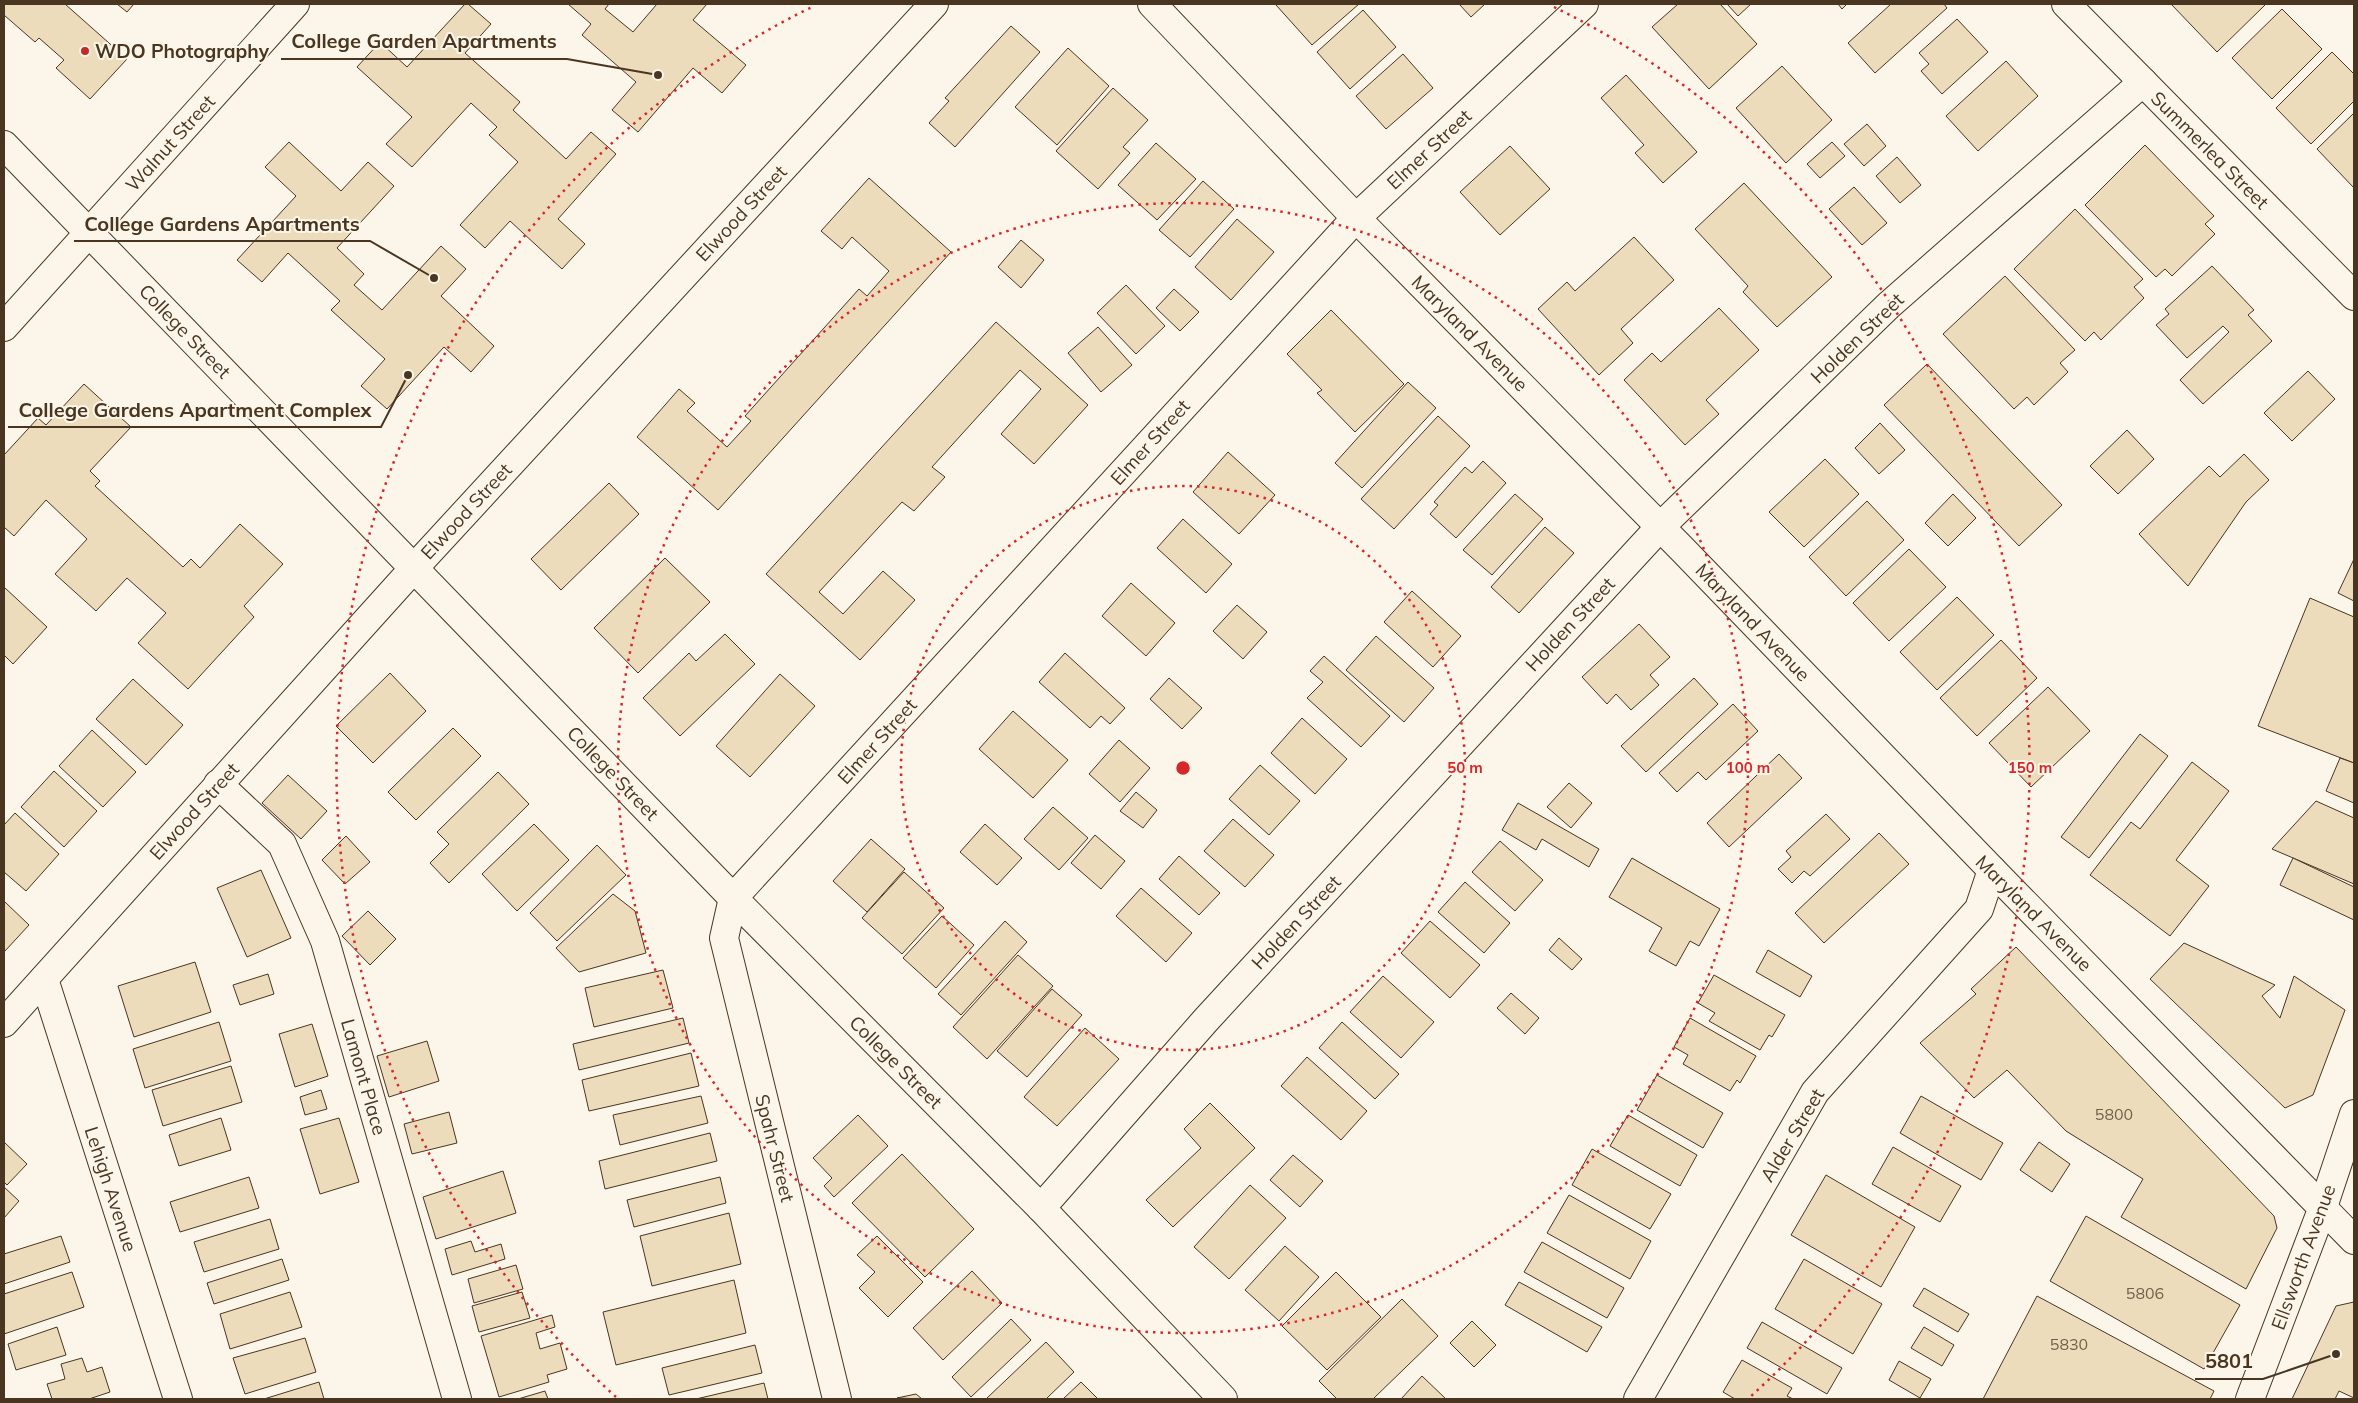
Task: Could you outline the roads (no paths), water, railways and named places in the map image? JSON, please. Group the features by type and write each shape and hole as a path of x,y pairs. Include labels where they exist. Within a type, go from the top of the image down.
{"street":[{"name":"Walnut Street","path":"4,327 295,4"},
{"name":"Elwood Street","path":"4,1023 415,567 934,4"},
{"name":"Maryland Avenue","path":"1152,4 1356,218 1660,527 2354,1240"},
{"name":"Elmer Street","path":"733,898 1356,218 1584,4"},
{"name":"Summerlea Street","path":"2066,4 2354,296"},
{"name":"Holden Street","path":"1041,1208 1205,1021 1660,527 1889,305 2142,82"},
{"name":"College Street","path":"4,145 415,567 733,898 1041,1208 1223,1399"},
{"name":"Lamont Place","path":"218,784 282,844 325,941 457,1399"},
{"name":"Alder Street","path":"1638,1399 1815,1092 1979,909 1992,870"},
{"name":"Spahr Street","path":"733,898 724,938 837,1399"},
{"name":"Lehigh Avenue","path":"44,979 178,1399"},
{"name":"Ellsworth Avenue","path":"2250,1399 2323,1207 2354,1114"}],"place":[{"name":"WDO Photography","path":"85,51"},
{"name":"College Garden Apartments","path":"658,75"},
{"name":"College Gardens Apartments","path":"434,278"},
{"name":"College Gardens Apartment Complex","path":"408,375"},
{"name":"5801","path":"2336,1354"}]}
